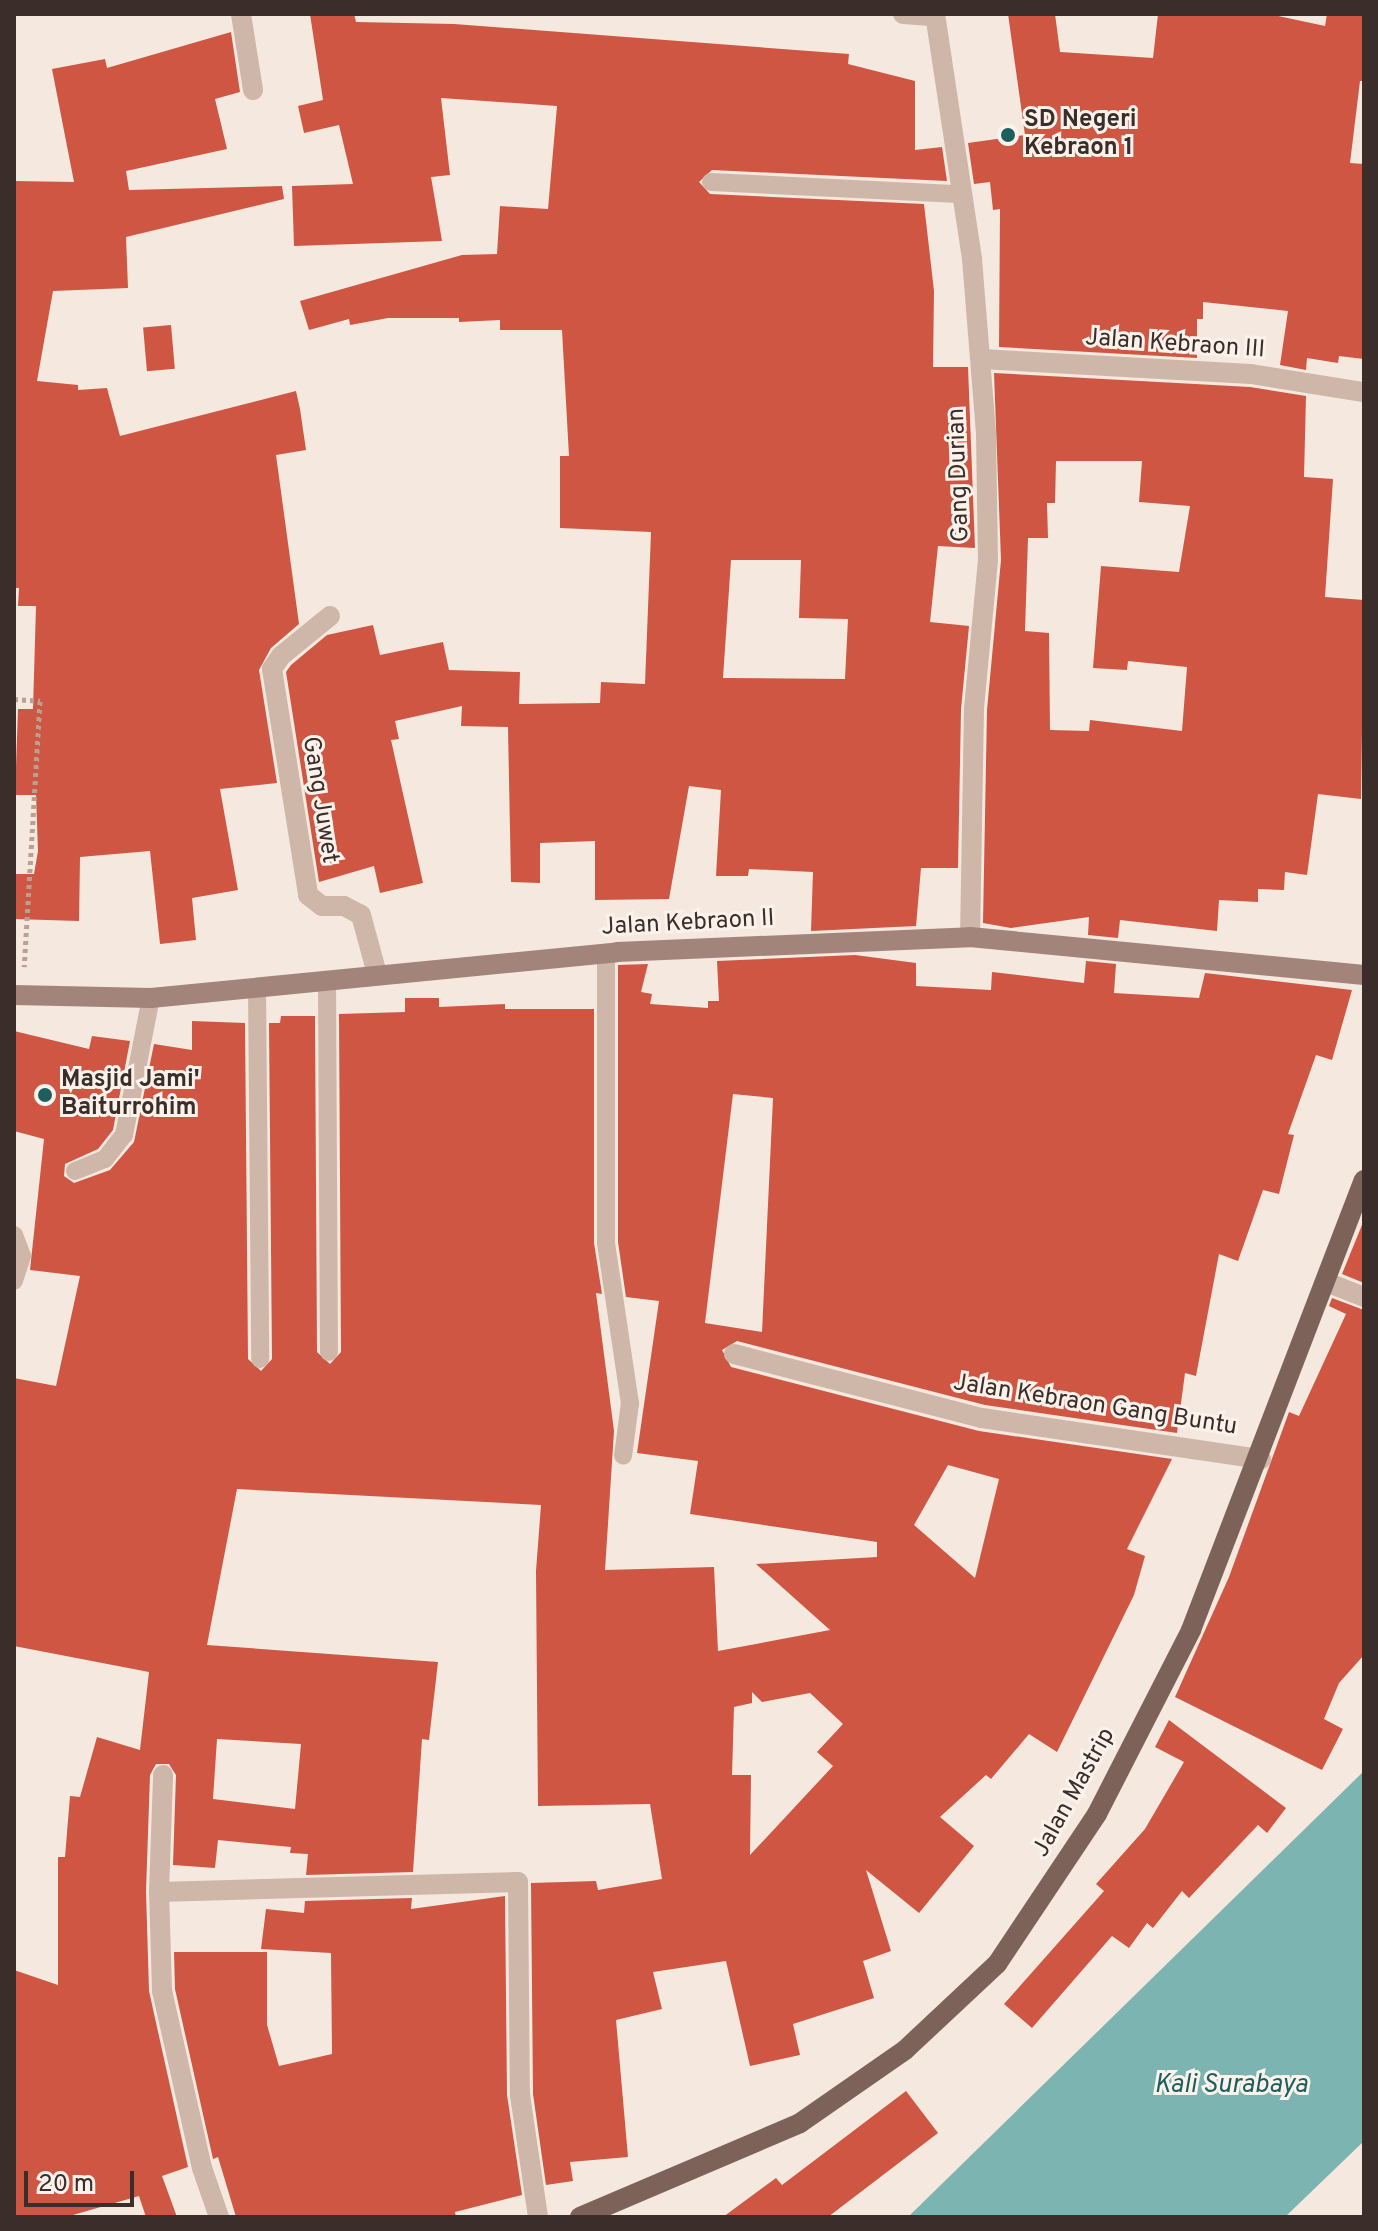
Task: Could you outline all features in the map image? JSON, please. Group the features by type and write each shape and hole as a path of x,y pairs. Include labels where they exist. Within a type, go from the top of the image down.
{"main road":[{"name":"Jalan Mastrip","path":"580,2217 800,2123 905,2050 997,1964 1097,1814 1191,1630 1261,1459 1364,1180"}],"street":[{"path":"241,14 253,90"},
{"path":"903,14 935,15"},
{"name":"Gang Durian","path":"935,15 959,194 972,259 981,359 988,560 974,709 970,937"},
{"name":"Jalan Kebraon III","path":"981,359 1251,374 1364,392"},
{"name":"Gang Juwet","path":"330,616 281,656 272,669 308,895 322,906 344,906 361,915 377,974"},
{"name":"Jalan Kebraon II","path":"18,996 151,998 606,953 970,937 1364,975"},
{"path":"1326,1282 1364,1297"},
{"name":"Jalan Kebraon Gang Buntu","path":"734,1354 982,1418 1261,1459"},
{"path":"163,1775 159,1892 162,1991 202,2168 219,2217"},
{"path":"159,1892 518,1882 520,2095 538,2217"}],"lane":[{"path":"711,182 959,194"},
{"path":"606,953 606,1243 630,1403 623,1456"},
{"path":"327,980 329,1352"},
{"path":"257,988 260,1359"},
{"path":"75,1171 105,1159 124,1135 151,998"},
{"path":"14,1235 22,1256 14,1281"}],"path":[{"path":"14,699 40,701 18,996"}],"water":[{"name":"Kali Surabaya","path":"1364,1771 1364,2141 1285,2217 908,2217"}],"building":[{"path":"310,14 354,14 356,22 454,24 849,54 848,64 915,81 915,150 942,147 947,181 712,170 699,182 710,194 924,204 934,291 933,367 968,367 975,548 938,546 930,622 969,626 961,709 958,868 921,868 916,926 811,931 813,872 749,869 748,876 716,876 721,790 689,786 669,899 595,900 595,841 540,843 540,883 511,882 508,727 461,726 462,706 395,721 399,739 391,740 423,883 380,893 374,866 319,882 286,672 291,665 327,635 373,625 380,655 443,642 449,670 520,672 519,704 600,703 601,682 645,684 651,532 560,528 560,456 569,456 562,330 500,330 500,320 459,322 459,318 388,318 350,325 349,319 309,330 300,301 462,255 497,254 500,206 548,209 557,106 441,98 450,175 431,177 442,241 294,246 292,186 353,184 339,125 304,133 298,106 323,100","holes":["731,560 801,560 799,618 848,619 845,679 723,678"]},
{"path":"1008,14 1055,14 1060,52 1153,58 1158,14 1269,14 1325,26 1327,14 1364,14 1364,81 1360,81 1350,163 1364,164 1364,359 1339,356 1338,363 1307,358 1306,370 1280,365 1288,311 1203,302 1203,319 1197,319 1197,358 999,347 1000,209 993,210 990,182 974,184 968,143 1025,135"},
{"path":"231,32 240,92 215,99 227,149 126,171 129,190 282,186 284,199 126,237 128,288 53,291 37,381 78,385 78,390 107,388 120,436 296,391 300,409 306,450 276,455 299,624 271,648 259,670 277,783 220,789 238,890 192,898 196,940 160,944 150,851 80,857 79,921 14,919 14,874 34,874 38,851 36,795 15,795 18,709 33,709 36,606 18,606 19,588 14,588 14,181 74,182 52,69 105,59 107,68"},
{"path":"171,325 175,369 147,371 143,327"},
{"path":"994,373 1250,387 1306,396 1304,477 1333,479 1325,597 1364,600 1361,799 1318,794 1307,875 1285,872 1284,890 1258,889 1258,902 1219,900 1217,931 1120,920 1118,938 1088,935 1089,917 1011,928 983,923 987,710 1001,560","holes":["1056,461 1142,461 1139,502 1190,506 1179,572 1101,566 1093,668 1127,670 1128,661 1187,667 1182,731 1090,720 1089,731 1050,730 1049,633 1025,631 1028,538 1048,538 1047,503 1055,503"]},
{"path":"855,955 916,963 916,986 991,990 992,972 1084,983 1086,961 1116,964 1114,993 1199,998 1205,973 1352,990 1332,1060 1316,1055 1288,1134 1294,1135 1279,1194 1263,1190 1238,1261 1219,1254 1196,1376 1185,1373 1177,1433 985,1405 737,1341 722,1350 731,1367 979,1431 1172,1459 1127,1549 1145,1556 1134,1595 1057,1752 1029,1734 991,1779 986,1775 940,1817 974,1846 919,1913 866,1870 891,1951 863,1961 874,1998 793,2024 800,2055 750,2066 726,1961 653,1972 662,2009 616,2020 628,2157 570,2162 573,2181 546,2185 533,2094 531,1883 596,1881 598,1890 662,1879 650,1804 538,1806 536,1571 541,1505 237,1489 207,1645 438,1662 429,1740 422,1739 413,1872 306,1875 308,1854 290,1853 291,1847 218,1840 215,1868 173,1865 176,1775 169,1764 156,1764 150,1775 146,1892 149,1991 188,2167 162,2176 177,2217 146,2217 139,2196 66,2217 14,2217 14,1970 58,1985 58,1857 65,1857 70,1796 80,1797 97,1737 140,1750 149,1672 14,1646 14,1378 56,1386 80,1276 30,1270 44,1139 14,1131 14,1031 89,1049 92,1036 130,1041 113,1130 98,1149 65,1164 64,1176 74,1183 110,1170 134,1142 154,1044 192,1050 192,1021 245,1023 248,1359 261,1371 272,1359 269,1023 280,1023 281,1016 315,1016 317,1352 330,1364 341,1352 339,1014 405,1012 405,998 439,998 439,1007 505,1004 505,1009 594,1009 594,1243 602,1294 596,1293 614,1431 605,1570 714,1567 718,1651 830,1630 756,1564 877,1557 877,1542 690,1514 698,1461 637,1453 659,1301 626,1297 618,1242 618,965 648,964 641,992 652,994 650,1004 708,1008 708,1001 719,1001 717,961","holes":["733,1094 773,1098 762,1332 705,1323","948,1465 999,1479 975,1578 914,1525","752,1692 762,1702 810,1693 843,1724 817,1752 833,1766 750,1855 751,1775 732,1775 734,1707 752,1703","217,1739 301,1744 295,1809 213,1799"]},
{"path":"1364,1220 1364,1283 1342,1274"},
{"path":"1332,1298 1364,1310 1364,1655 1339,1683 1324,1719 1343,1729 1322,1770 1175,1697 1229,1577 1289,1412 1299,1416 1346,1314 1329,1306"},
{"path":"1169,1720 1286,1808 1267,1833 1258,1825 1189,1898 1182,1891 1153,1928 1147,1923 1129,1948 1112,1936 1032,2028 1004,2004 1104,1891 1096,1884 1145,1829 1184,1762 1155,1747"},
{"path":"505,1896 507,2095 522,2195 455,2212 456,2217 236,2217 218,2157 213,2159 175,1989 174,1952 267,1952 267,2025 279,2066 332,2054 331,1953 261,1949 266,1909 304,1913 305,1901 412,1898 411,1909"},
{"path":"906,2091 938,2133 828,2217 723,2217 776,2178 782,2185"}],"place":[{"name":"SD Negeri Kebraon 1","path":"1008,135"},
{"name":"Masjid Jami' Baiturrohim","path":"45,1095"}]}
